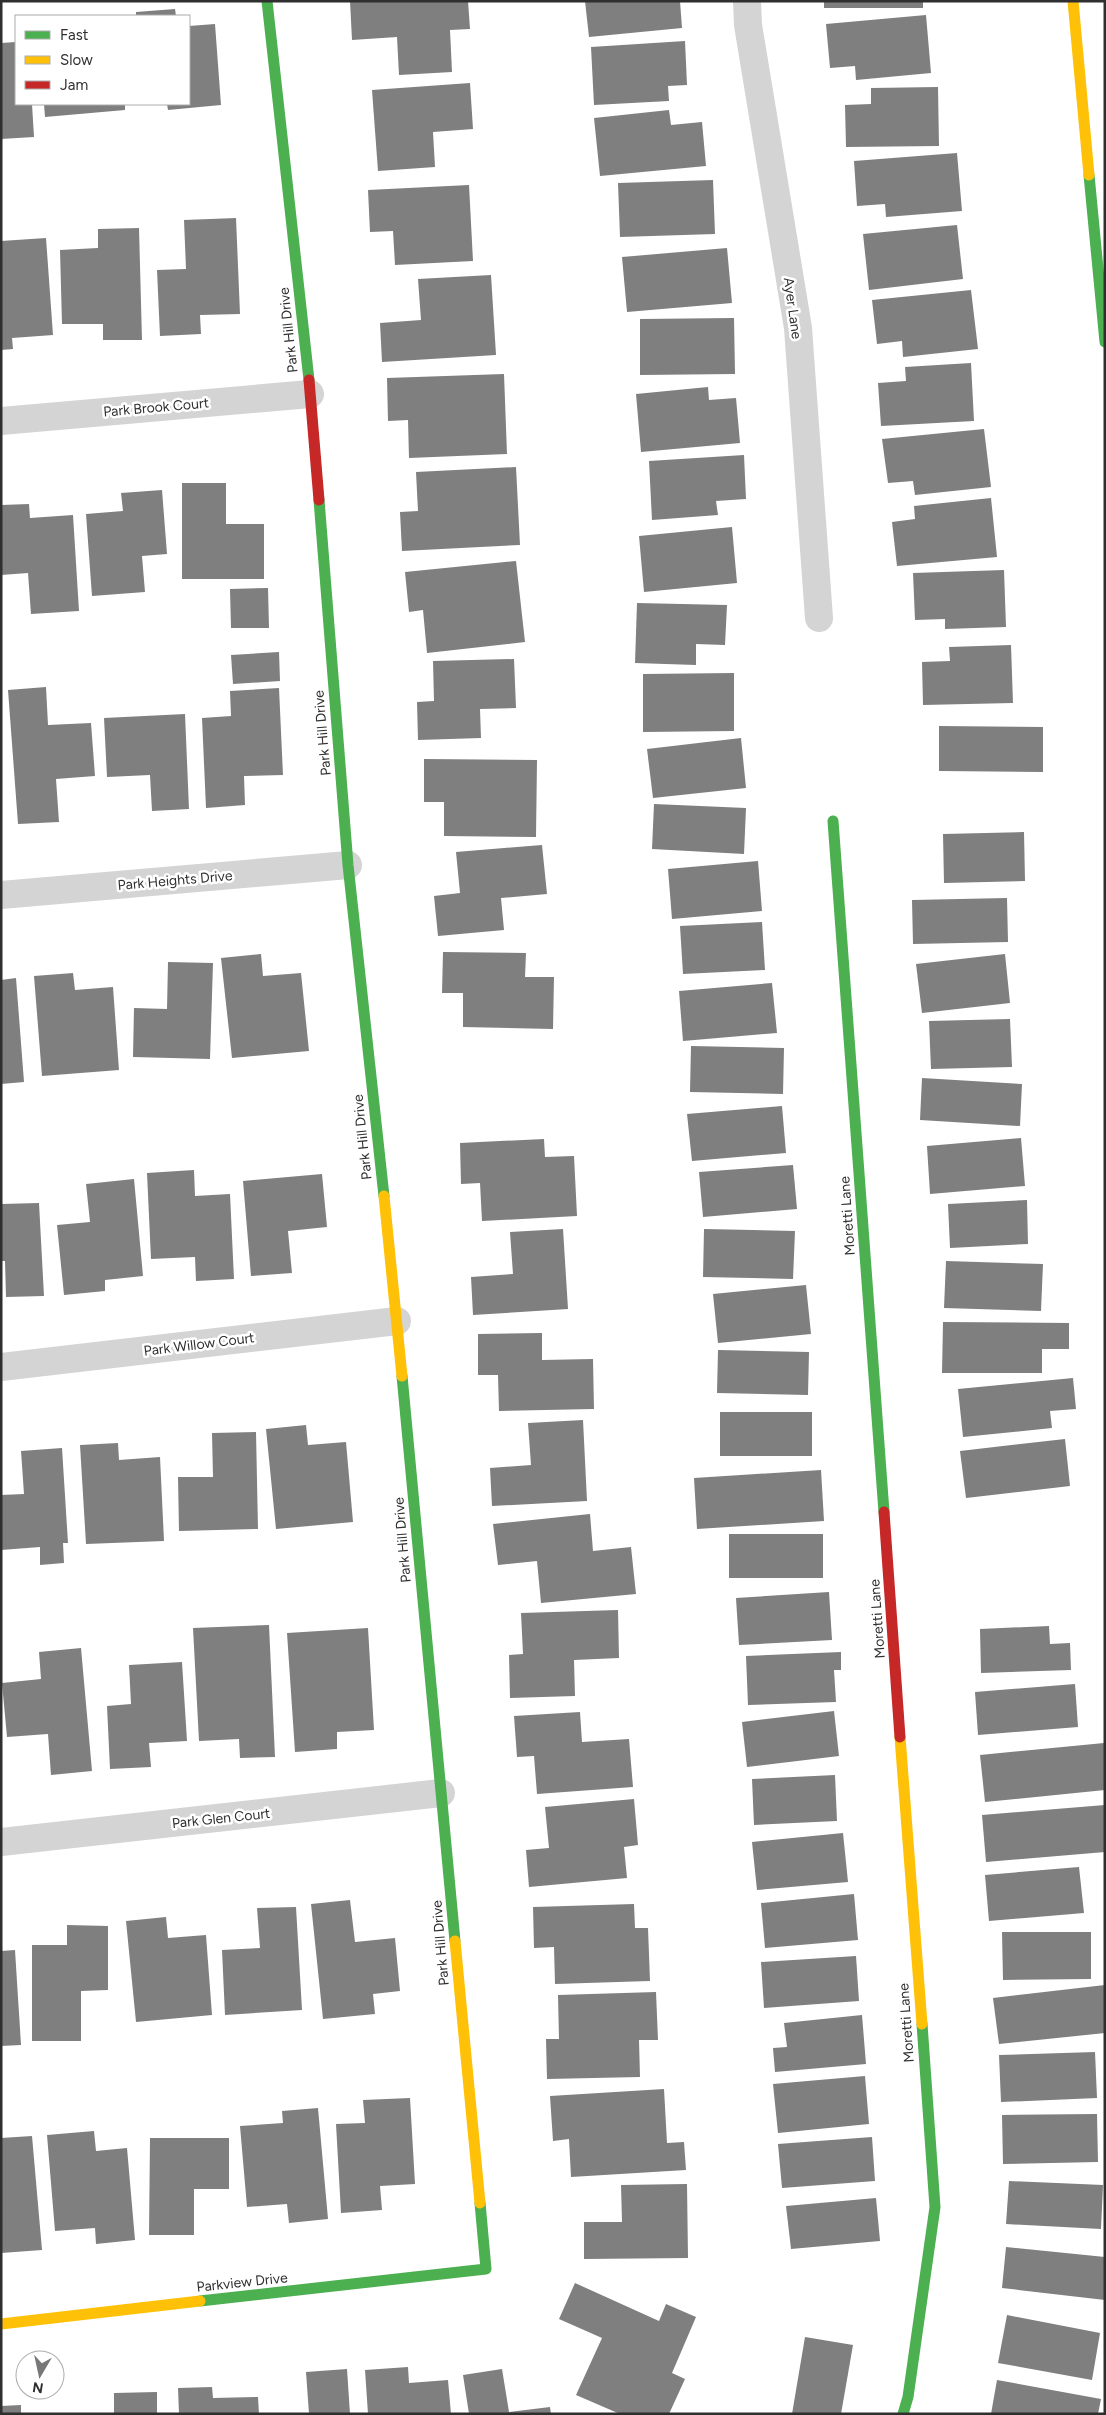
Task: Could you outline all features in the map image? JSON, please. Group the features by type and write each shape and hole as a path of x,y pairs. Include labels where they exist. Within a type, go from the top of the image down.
{"main road":[{"name":"Park Hill Drive","path":"267,1 310,394 348,865 397,1321 486,2269"},
{"path":"1073,1 1105,342"},
{"name":"Moretti Lane","path":"833,821 935,2208 908,2397 903,2414"},
{"name":"Parkview Drive","path":"1,2324 486,2269"}],"street":[{"name":"Ayer Lane","path":"747,1 748,25 798,328 819,618"},
{"name":"Park Brook Court","path":"1,421 310,394"},
{"name":"Park Heights Drive","path":"1,895 348,865"},
{"name":"Park Willow Court","path":"1,1367 397,1321"},
{"name":"Park Glen Court","path":"1,1842 441,1793"}],"building":[{"path":"350,1 468,1 470,29 450,30 452,72 399,75 397,37 352,40"},
{"path":"585,1 680,1 682,28 589,37"},
{"path":"824,1 923,1 923,8 824,8"},
{"path":"175,9 176,15 136,15 136,12"},
{"path":"926,15 931,73 856,80 855,66 830,68 826,24"},
{"path":"215,24 221,105 168,110 167,105 190,105 190,26"},
{"path":"685,41 687,85 668,86 669,101 594,105 591,47"},
{"path":"15,42 15,105 32,105 34,137 1,139 1,43"},
{"path":"470,83 473,129 433,132 435,167 378,171 372,90"},
{"path":"938,87 939,146 846,147 845,105 871,104 871,88"},
{"path":"44,105 125,105 125,110 45,117"},
{"path":"669,110 671,125 702,122 706,166 600,176 594,118"},
{"path":"957,153 962,211 886,217 885,204 857,206 854,161"},
{"path":"713,180 715,234 620,237 618,183"},
{"path":"469,185 473,261 395,265 393,231 370,232 368,190"},
{"path":"236,218 240,314 200,315 201,334 160,336 157,270 186,269 184,220"},
{"path":"957,225 963,279 869,290 863,234"},
{"path":"139,228 142,340 103,340 103,324 62,324 60,250 98,248 98,229"},
{"path":"46,238 53,335 12,338 13,349 1,350 1,241"},
{"path":"727,248 732,303 627,312 622,257"},
{"path":"491,275 496,355 382,362 380,323 421,320 418,279"},
{"path":"971,290 978,349 903,357 902,341 877,344 872,300"},
{"path":"734,318 735,374 640,375 640,319"},
{"path":"971,363 974,421 881,426 878,383 906,381 905,367"},
{"path":"504,374 507,454 409,458 408,420 388,421 387,378"},
{"path":"708,387 709,400 736,398 740,443 641,452 636,394"},
{"path":"984,429 991,487 915,495 913,481 888,483 882,439"},
{"path":"744,455 746,499 716,501 718,515 652,520 649,461"},
{"path":"516,467 520,545 402,551 400,512 418,511 416,472"},
{"path":"182,483 226,483 226,524 264,524 264,579 182,579"},
{"path":"162,490 167,554 142,556 145,592 92,596 86,514 123,511 121,493"},
{"path":"991,498 997,557 897,566 892,522 915,519 914,506"},
{"path":"29,504 30,518 73,515 79,611 31,614 28,573 1,575 1,505"},
{"path":"732,527 737,583 644,592 639,536"},
{"path":"516,561 525,642 427,653 423,610 409,612 405,572"},
{"path":"1004,570 1006,627 945,629 945,619 915,620 913,573"},
{"path":"268,588 269,628 231,628 230,589"},
{"path":"637,603 727,605 725,645 696,644 696,665 635,663"},
{"path":"1011,645 1013,703 923,705 922,662 950,661 949,647"},
{"path":"279,652 280,681 233,684 231,655"},
{"path":"514,659 516,708 480,709 481,738 418,740 417,702 434,701 433,661"},
{"path":"734,673 734,731 643,732 643,674"},
{"path":"46,687 48,725 91,723 95,776 56,779 59,822 18,824 8,690"},
{"path":"279,688 283,775 244,776 245,805 206,808 202,718 231,716 230,691"},
{"path":"185,714 189,809 152,811 150,775 107,777 104,718"},
{"path":"939,726 1043,727 1043,772 939,771"},
{"path":"741,738 746,788 653,798 647,749"},
{"path":"424,759 537,760 536,837 444,836 444,802 424,802"},
{"path":"654,804 746,808 744,854 652,849"},
{"path":"1024,832 1025,881 944,883 943,834"},
{"path":"542,845 547,894 501,898 504,930 438,936 434,896 460,893 456,852"},
{"path":"758,861 762,911 672,919 668,869"},
{"path":"1007,898 1008,942 913,944 912,900"},
{"path":"762,922 765,970 683,974 680,926"},
{"path":"443,952 526,953 525,977 554,977 553,1029 463,1027 463,993 442,993"},
{"path":"261,954 263,976 301,973 309,1051 232,1058 221,958"},
{"path":"1005,954 1010,1003 922,1013 916,964"},
{"path":"168,962 213,963 210,1059 133,1057 134,1008 167,1009"},
{"path":"73,973 75,990 113,987 119,1070 42,1076 34,976"},
{"path":"16,978 24,1082 1,1084 1,980"},
{"path":"772,983 777,1033 683,1041 679,991"},
{"path":"1010,1019 1012,1067 931,1069 929,1021"},
{"path":"691,1046 784,1048 783,1094 690,1092"},
{"path":"922,1078 1022,1084 1020,1126 920,1120"},
{"path":"782,1106 786,1153 692,1161 687,1114"},
{"path":"1021,1138 1025,1186 930,1194 927,1146"},
{"path":"544,1139 545,1157 574,1156 577,1216 482,1221 480,1183 461,1184 460,1143"},
{"path":"793,1165 797,1209 703,1217 699,1172"},
{"path":"194,1170 195,1196 230,1194 234,1279 196,1281 195,1257 151,1259 147,1173"},
{"path":"322,1174 327,1227 288,1231 292,1273 251,1276 243,1181"},
{"path":"134,1179 143,1276 105,1280 105,1291 64,1295 57,1225 90,1222 86,1184"},
{"path":"1027,1200 1028,1244 950,1248 948,1204"},
{"path":"39,1203 44,1296 6,1297 5,1261 1,1261 1,1204"},
{"path":"563,1229 568,1309 473,1315 471,1277 513,1274 510,1232"},
{"path":"704,1229 795,1231 793,1279 703,1277"},
{"path":"946,1261 1043,1264 1041,1311 944,1308"},
{"path":"806,1285 811,1334 718,1343 713,1294"},
{"path":"943,1322 1069,1323 1069,1349 1042,1349 1042,1373 942,1373"},
{"path":"542,1333 542,1360 593,1359 594,1409 499,1411 498,1375 478,1375 478,1334"},
{"path":"718,1350 809,1352 808,1395 717,1393"},
{"path":"1073,1378 1076,1409 1050,1411 1052,1428 963,1437 958,1389"},
{"path":"720,1412 812,1412 812,1456 720,1456"},
{"path":"583,1420 587,1501 492,1506 490,1468 531,1465 528,1423"},
{"path":"306,1425 308,1445 346,1442 353,1522 276,1529 266,1429"},
{"path":"256,1432 258,1529 179,1531 178,1477 213,1477 212,1433"},
{"path":"1065,1439 1070,1486 966,1498 960,1451"},
{"path":"118,1443 119,1460 160,1457 164,1541 86,1544 80,1445"},
{"path":"62,1448 68,1543 63,1543 64,1563 40,1565 40,1547 1,1550 1,1495 24,1494 21,1451"},
{"path":"821,1470 824,1521 697,1529 694,1478"},
{"path":"590,1514 593,1551 631,1547 636,1594 541,1603 537,1561 498,1565 493,1524"},
{"path":"729,1534 823,1534 823,1578 729,1578"},
{"path":"829,1592 832,1640 739,1645 736,1598"},
{"path":"618,1610 619,1658 574,1660 575,1696 510,1698 509,1655 523,1654 521,1613"},
{"path":"269,1625 275,1757 240,1758 239,1739 199,1741 193,1628"},
{"path":"1049,1626 1050,1644 1070,1643 1071,1670 981,1673 980,1629"},
{"path":"368,1628 374,1730 337,1732 337,1749 295,1752 287,1633"},
{"path":"81,1648 92,1771 51,1775 48,1734 7,1737 2,1683 41,1679 39,1652"},
{"path":"841,1652 841,1670 834,1670 836,1702 748,1705 746,1656"},
{"path":"182,1662 187,1741 149,1743 151,1767 110,1769 107,1706 131,1704 129,1665"},
{"path":"1075,1684 1078,1727 978,1735 975,1692"},
{"path":"834,1711 839,1756 747,1767 742,1722"},
{"path":"580,1712 582,1742 629,1739 633,1787 537,1794 534,1756 517,1757 514,1716"},
{"path":"1104,1743 1105,1790 985,1802 980,1755"},
{"path":"835,1775 837,1821 754,1825 752,1779"},
{"path":"634,1799 638,1845 624,1847 627,1878 529,1887 526,1850 549,1848 545,1807"},
{"path":"1105,1805 1105,1852 986,1862 982,1815"},
{"path":"843,1833 848,1882 757,1890 752,1842"},
{"path":"1079,1867 1084,1913 989,1921 985,1875"},
{"path":"854,1894 858,1940 765,1948 761,1903"},
{"path":"350,1900 355,1942 395,1938 400,1991 373,1994 375,2014 323,2019 311,1904"},
{"path":"634,1904 635,1928 648,1928 650,1981 555,1984 554,1947 534,1948 533,1907"},
{"path":"296,1907 302,2010 225,2015 222,1950 260,1948 257,1908"},
{"path":"166,1917 168,1938 206,1935 212,2015 136,2022 126,1921"},
{"path":"67,1925 108,1926 108,1990 81,1991 81,2041 32,2041 32,1945 67,1945"},
{"path":"1002,1932 1091,1932 1091,1979 1003,1980"},
{"path":"15,1950 21,2045 1,2046 1,1951"},
{"path":"856,1956 859,2001 764,2008 761,1962"},
{"path":"1105,1985 1105,2033 999,2044 993,1998"},
{"path":"656,1992 658,2040 639,2040 640,2077 547,2079 546,2039 559,2039 558,1995"},
{"path":"862,2015 866,2064 775,2072 773,2048 787,2047 784,2023"},
{"path":"1095,2052 1097,2098 1001,2102 999,2055"},
{"path":"865,2076 869,2124 778,2133 773,2084"},
{"path":"664,2089 667,2143 684,2142 686,2170 571,2177 569,2139 553,2141 550,2096"},
{"path":"410,2098 415,2184 380,2186 382,2210 341,2213 336,2124 365,2123 363,2100"},
{"path":"318,2108 328,2219 289,2223 287,2204 247,2207 240,2126 283,2123 282,2111"},
{"path":"1097,2114 1098,2162 1003,2164 1002,2115"},
{"path":"94,2131 96,2151 127,2148 135,2240 96,2244 95,2228 55,2231 47,2135"},
{"path":"32,2136 42,2250 1,2253 1,2138"},
{"path":"872,2137 875,2181 782,2188 778,2144"},
{"path":"150,2138 229,2138 229,2189 194,2189 194,2235 149,2235"},
{"path":"1009,2181 1103,2185 1101,2229 1006,2224"},
{"path":"687,2184 688,2258 584,2259 584,2222 622,2222 621,2185"},
{"path":"876,2198 880,2241 791,2249 786,2206"},
{"path":"1006,2247 1105,2257 1105,2300 1002,2288"},
{"path":"575,2283 659,2321 666,2304 696,2317 672,2373 685,2379 669,2414 620,2414 576,2395 602,2338 559,2319"},
{"path":"1007,2315 1100,2333 1092,2380 998,2363"},
{"path":"805,2337 853,2345 841,2414 792,2414"},
{"path":"408,2367 409,2383 448,2380 451,2414 368,2414 365,2370"},
{"path":"347,2369 350,2414 309,2414 306,2372"},
{"path":"502,2369 509,2412 550,2407 551,2414 469,2414 463,2375"},
{"path":"997,2380 1101,2399 1098,2414 991,2414"},
{"path":"212,2387 213,2398 258,2397 259,2414 179,2414 178,2388"},
{"path":"157,2392 157,2414 114,2414 114,2393"},
{"path":"21,2405 21,2414 1,2414 1,2406"}],"traffic: fast":[{"path":"267,1 309,380"},
{"path":"1089,175 1105,342"},
{"path":"319,500 348,865 384,1196"},
{"path":"833,821 884,1512"},
{"path":"402,1376 455,1941"},
{"path":"903,2414 908,2397 935,2207 922,2024"},
{"path":"200,2301 486,2269 480,2203"}],"traffic: slow":[{"path":"1073,1 1089,175"},
{"path":"384,1196 402,1376"},
{"path":"900,1737 922,2024"},
{"path":"455,1941 480,2203"},
{"path":"1,2324 200,2301"}],"traffic: jam":[{"path":"309,380 319,500"},
{"path":"884,1512 900,1737"}]}
